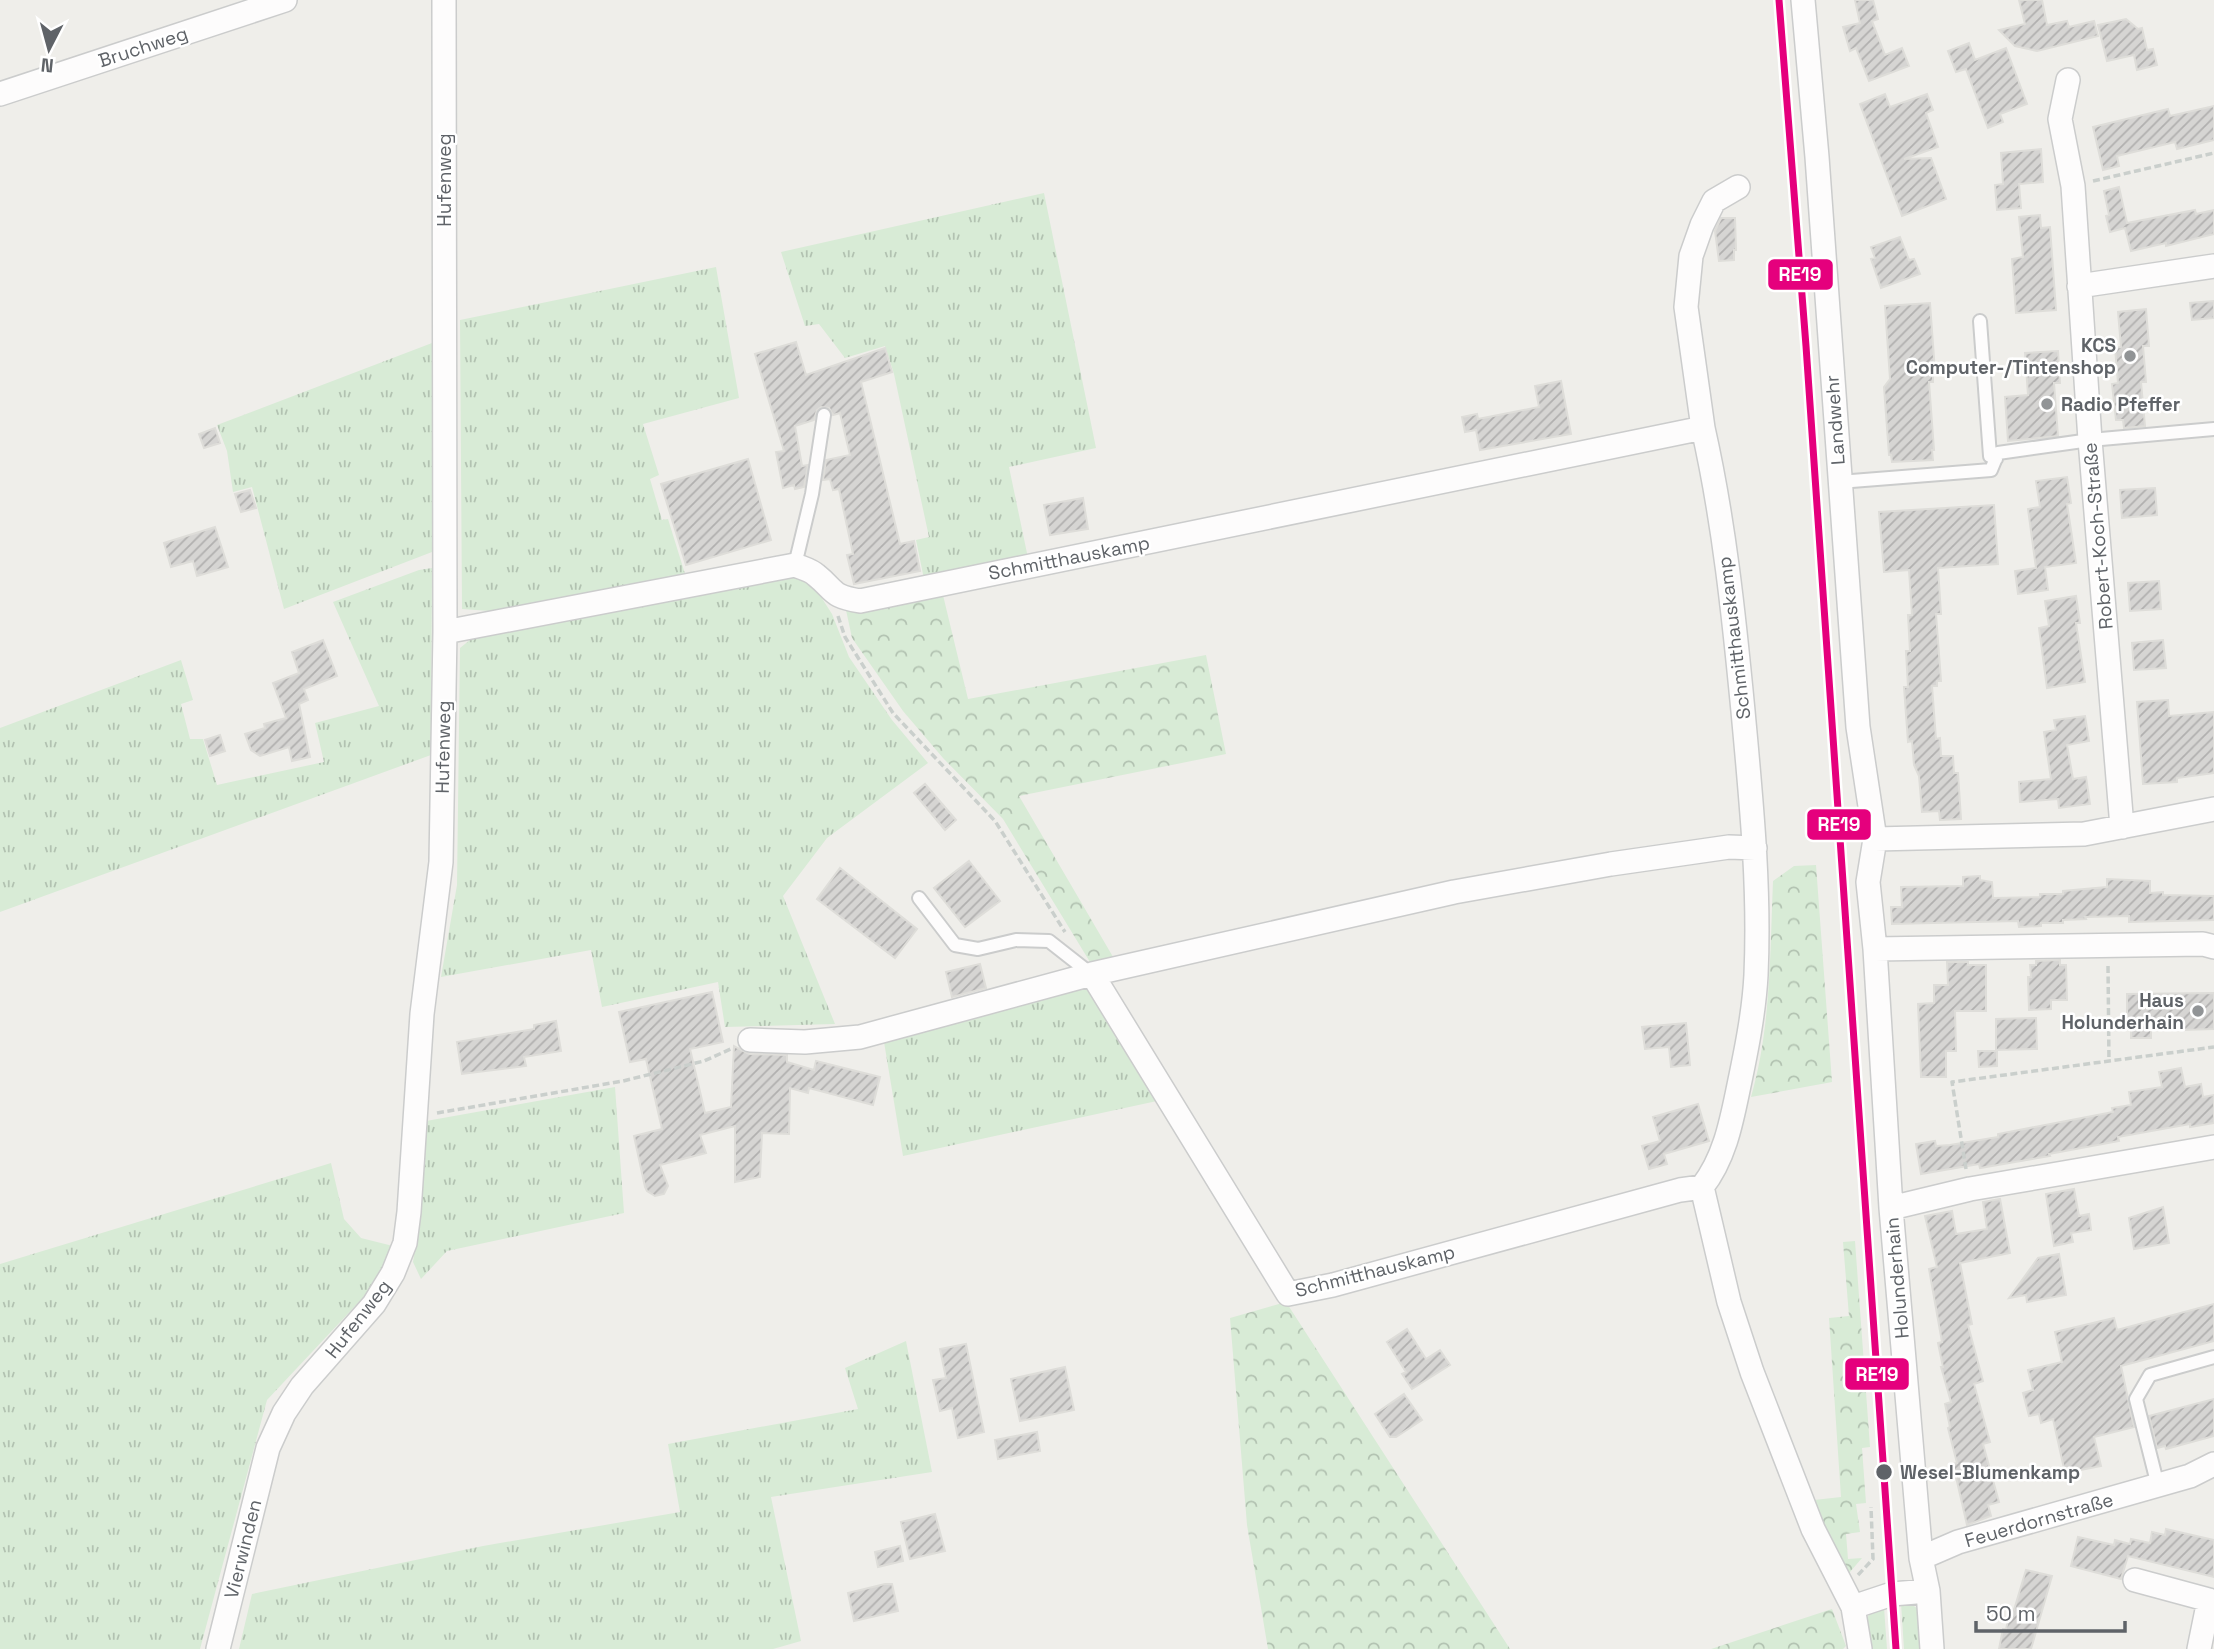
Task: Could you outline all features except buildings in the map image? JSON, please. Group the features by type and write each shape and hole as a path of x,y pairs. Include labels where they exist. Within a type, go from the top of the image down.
{"street":[{"name":"Bruchweg","path":"0,94 285,0"},
{"name":"Hufenweg","path":"268,1448 284,1413 302,1386 374,1304 393,1273 404,1243 409,1212 422,1014 441,862 445,632 444,0"},
{"name":"Landwehr","path":"1803,0 1818,170 1858,727 1875,839"},
{"name":"Robert-Koch-Straße","path":"2068,80 2060,119 2073,186 2090,440 2122,827"},
{"name":"Schmitthauskamp","path":"1092,974 1288,1294 1333,1285 1680,1190 1702,1188 1713,1174 1724,1148 1748,1044 1756,975 1755,848 1735,639 1714,480 1703,428 1686,307 1691,256 1702,225 1714,201 1738,187"},
{"path":"2079,286 2214,266"},
{"name":"Schmitthauskamp","path":"795,565 815,573 830,591 860,601 1703,428"},
{"path":"445,632 795,565"},
{"path":"1875,839 2084,834 2214,809"},
{"name":"Holunderhain","path":"1875,839 1868,882 1875,949 1891,1208 1921,1558 1928,1591 1933,1649"},
{"path":"750,1040 805,1042 860,1037 1092,974 1454,892 1611,864 1729,847 1755,848"},
{"path":"1875,949 2203,944 2214,947"},
{"name":"Holunderhain","path":"1891,1208 1969,1189 2214,1147"},
{"path":"1702,1188 1728,1301 1752,1372 1814,1529 1853,1607 1860,1649"},
{"name":"Vierwinden","path":"218,1649 268,1448"},
{"name":"Feuerdornstraße","path":"1921,1558 1958,1542 2190,1476 2214,1464"},
{"path":"2134,1580 2209,1601 2199,1649"},
{"path":"1853,1607 1892,1594 1928,1591"}],"lane":[{"path":"1980,321 1990,456 1996,459"},
{"path":"795,565 812,494 824,415"},
{"path":"1839,482 1991,470 1998,453 2090,440 2214,429"},
{"path":"919,898 955,945 978,948 1016,940 1049,942 1092,974"},
{"path":"2158,1486 2136,1399 2150,1375 2214,1357"}],"path":[{"path":"2073,186 2214,153"},
{"path":"830,591 845,637 893,713 995,821 1069,939"},
{"path":"2108,945 2109,1062"},
{"path":"414,1116 623,1081 704,1061 750,1040"},
{"path":"1969,1189 1952,1082 2214,1047"},
{"path":"1866,1565 1874,1559 1871,1507"}],"green space":[{"path":"1044,193 1096,448 1009,467 1028,558 924,579 916,540 929,537 894,374 885,346 845,358 819,324 805,326 781,252"},
{"path":"716,267 739,398 643,424 659,475 650,479 662,520 668,519 686,577 515,613 462,609 460,320"},
{"path":"432,343 432,552 284,609 252,487 233,492 227,451 217,425"},
{"path":"432,568 431,755 0,912 0,728 181,660 193,700 181,704 190,739 203,739 217,785 324,762 315,723 379,706 333,602 419,570"},
{"path":"780,573 809,578 832,614 849,657 892,720 928,763 827,838 783,896 835,1024 725,1027 718,982 602,1007 591,950 441,977 457,885 460,648 476,635"},
{"path":"942,591 968,699 1206,655 1226,754 1019,796 1116,962 1093,967 1003,819 943,758 903,711 852,638 846,610"},
{"path":"1816,865 1832,1082 1751,1097 1766,1017 1773,881 1794,866"},
{"path":"1086,985 1157,1101 903,1156 883,1036"},
{"path":"615,1087 624,1213 447,1251 421,1279 413,1262 419,1221 426,1121"},
{"path":"331,1163 344,1219 361,1238 393,1246 388,1271 267,1400 200,1649 0,1649 0,1264"},
{"path":"1855,1241 1870,1447 1862,1448 1866,1503 1856,1504 1860,1532 1846,1534 1848,1559 1862,1558 1844,1579 1814,1500 1841,1497 1829,1318 1849,1316 1843,1242"},
{"path":"1286,1302 1510,1649 1268,1649 1247,1525 1230,1318"},
{"path":"906,1341 932,1472 771,1497 801,1641 773,1649 239,1649 252,1594 483,1546 680,1512 668,1444 858,1409 845,1368"},
{"path":"1907,1602 1919,1612 1920,1649 1904,1649 1901,1603"},
{"path":"1884,1607 1887,1649 1868,1649 1863,1624 1869,1615"},
{"path":"1832,1609 1846,1646 1843,1649 1711,1649"}],"transit line":[{"name":"RE19","path":"1779,0 1806,346 1896,1649"}],"place":[{"name":"KCS Computer-/Tintenshop","path":"2130,356"},
{"name":"Radio Pfeffer","path":"2047,404"},
{"name":"Haus Holunderhain","path":"2198,1011"},
{"name":"Wesel-Blumenkamp","path":"1884,1472"}]}
